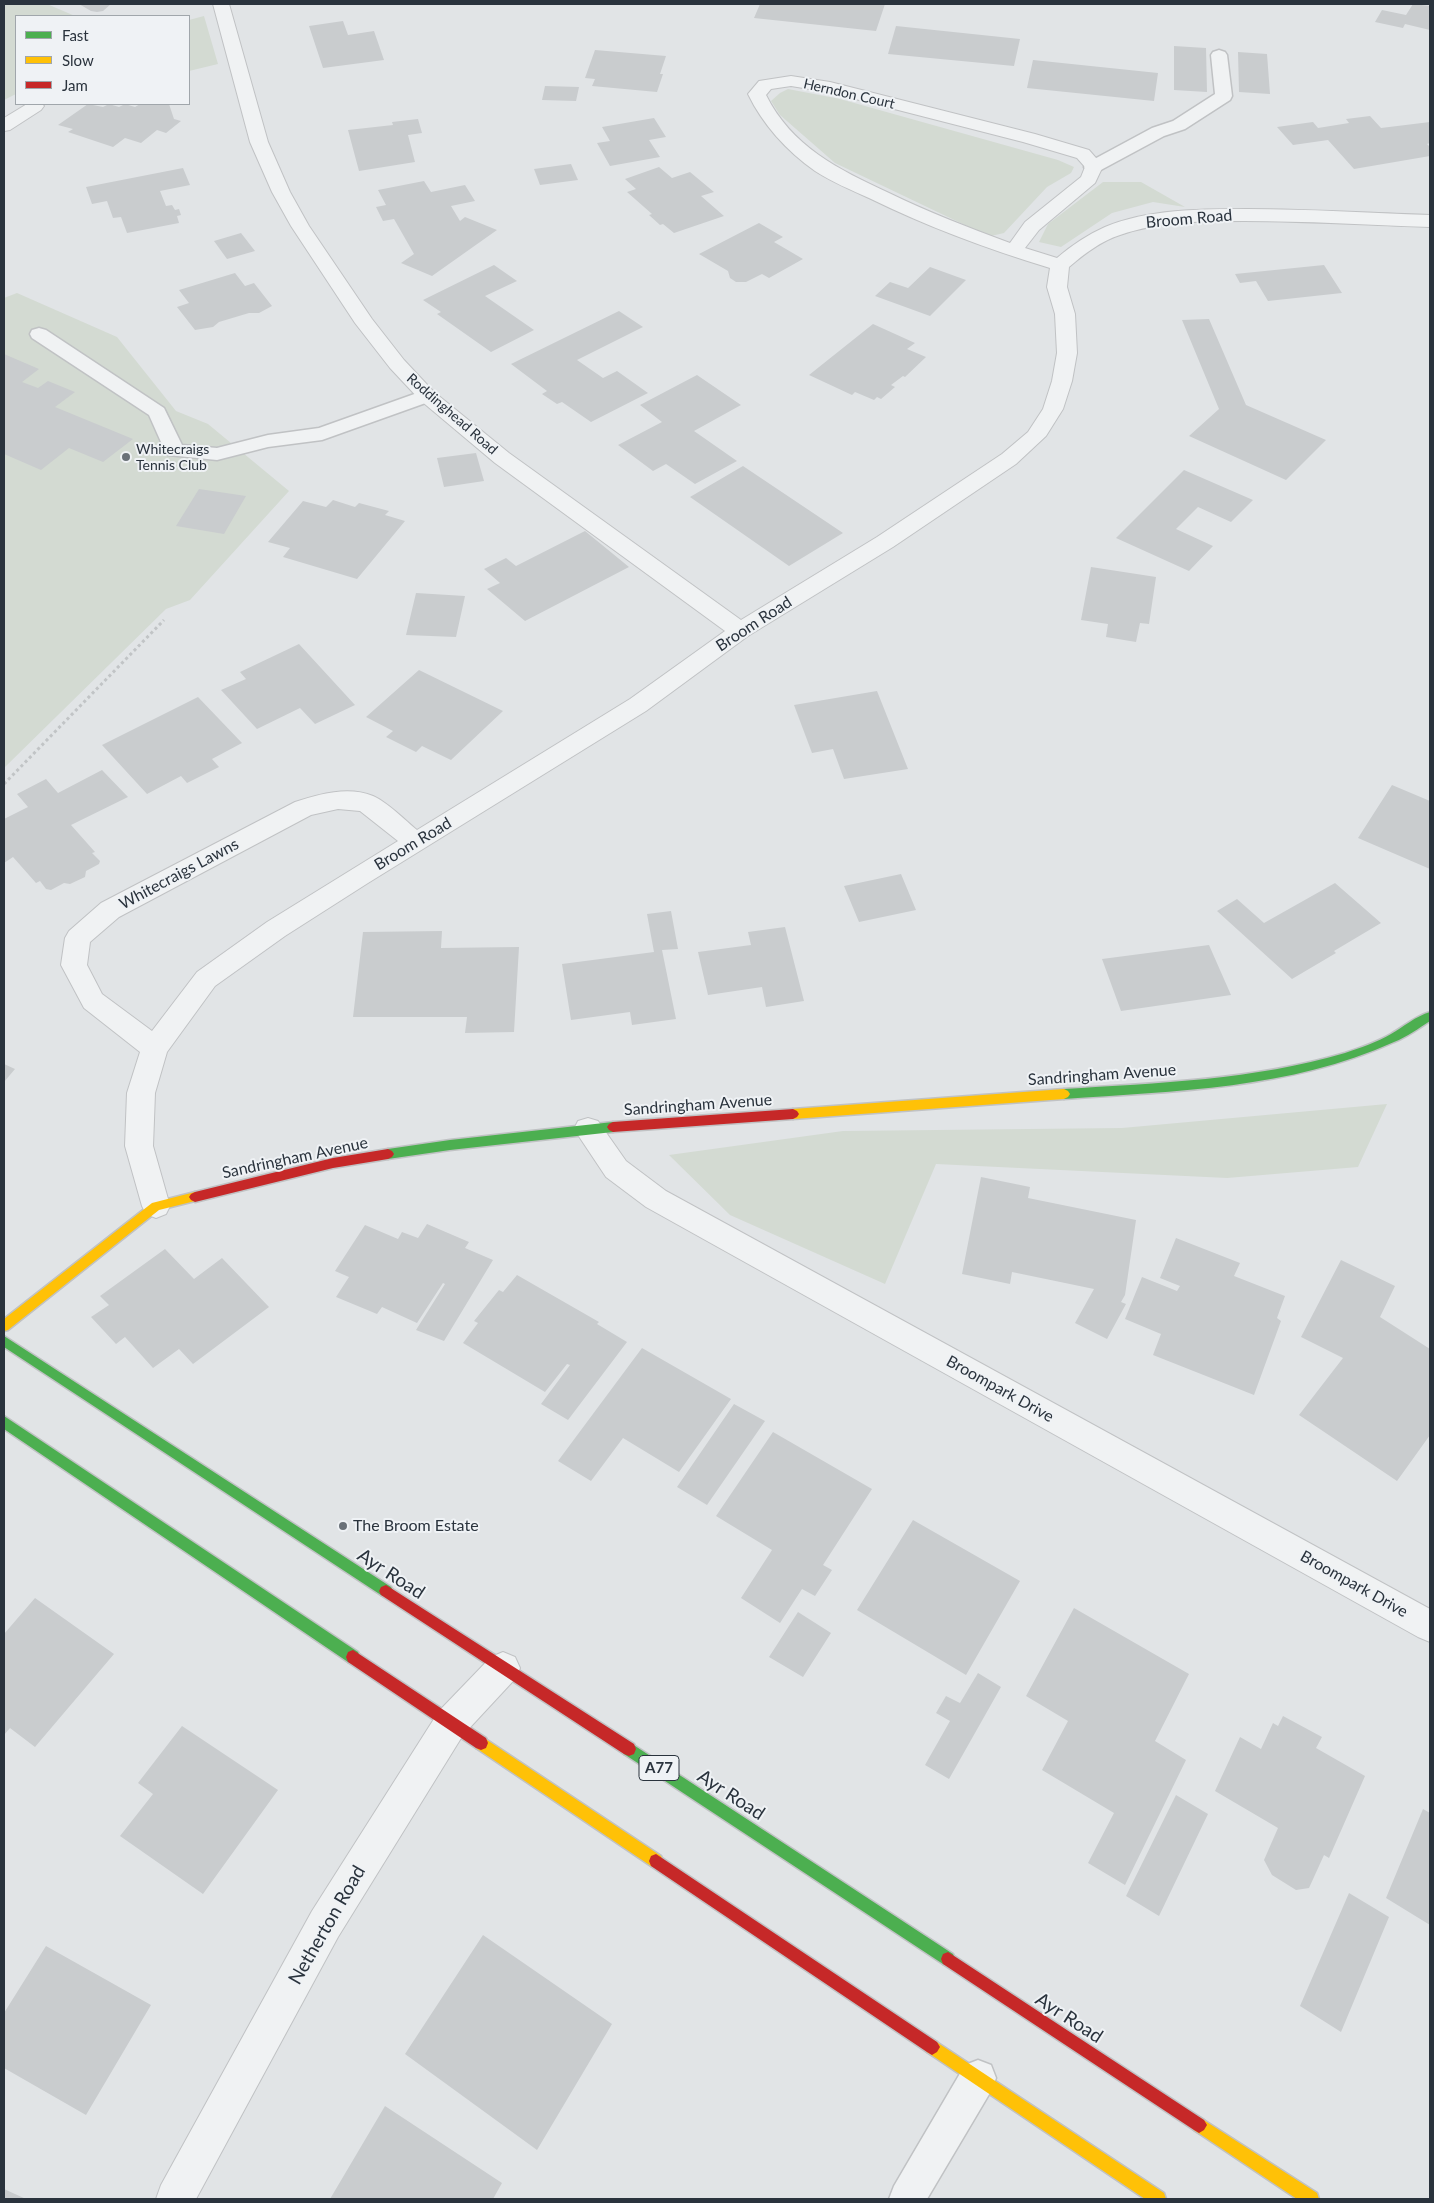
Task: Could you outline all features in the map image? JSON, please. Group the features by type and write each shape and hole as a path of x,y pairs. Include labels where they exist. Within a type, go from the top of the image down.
{"main road":[{"name":"Sandringham Avenue","path":"4,1326 156,1206 333,1163 450,1145 588,1128 1086,1093 1270,1075 1353,1056 1415,1027 1430,1016"},
{"name":"Ayr Road","path":"4,1341 1311,2199"},
{"path":"4,1422 1158,2199"}],"street":[{"name":"Roddinghead Road","path":"221,4 234,44 259,142 281,192 300,226 365,323 397,364 427,396 502,458 740,631"},
{"name":"Herndon Court","path":"1060,265 957,231 914,213 822,167 786,136 765,113 757,94 765,85 791,81 830,86 1065,148 1083,154 1093,167"},
{"path":"4,126 35,106"},
{"path":"1013,251 1032,226 1089,179 1093,167"},
{"name":"Broom Road","path":"156,1206 139,1146 141,1093 156,1048 206,979 276,929 638,704 740,631 885,542 1009,459 1036,436 1053,408 1062,381 1067,353 1065,314 1057,287 1060,265 1080,248 1112,231 1154,220 1202,215 1272,215 1430,222"},
{"name":"Whitecraigs Lawns","path":"156,1048 93,1001 74,965 78,938 110,910 304,808 338,800 366,803 416,842"},
{"name":"Broompark Drive","path":"588,1128 616,1169 656,1199 1430,1626"},
{"name":"Netherton Road","path":"175,2199 325,1924 451,1724 503,1668"}],"lane":[{"path":"1093,167 1158,132 1178,125 1224,96 1219,55"},
{"path":"39,334 157,412 175,451 217,454 268,441 322,434 427,396"},
{"path":"907,2199 978,2078"}],"path":[{"path":"4,784 164,620"}],"shaded area":[{"path":"4,4 47,4 73,15 15,15 15,94 4,100"},
{"path":"204,16 218,64 190,71 190,20"},
{"path":"788,89 840,99 1058,160 1074,167 1071,173 1047,187 1004,233 991,236 835,163 780,115 771,101"},
{"path":"1103,182 1141,182 1185,207 1153,202 1112,213 1061,247 1039,242 1048,224"},
{"name":"Whitecraigs Tennis Club","path":"17,293 117,337 176,411 208,424 289,491 190,600 166,609 4,768 4,298"},
{"path":"1387,1104 1358,1167 1227,1178 936,1164 885,1284 730,1215 669,1155 843,1131 1122,1128"}],"building":[{"path":"79,4 111,4 103,11 97,12 91,11"},
{"path":"760,4 885,4 876,31 754,18"},
{"path":"1413,4 1430,6 1430,30 1405,24 1403,28 1375,22 1382,10 1406,15"},
{"path":"343,21 348,35 374,31 384,60 323,68 309,26"},
{"path":"896,26 1020,39 1014,66 888,54"},
{"path":"1174,46 1206,48 1207,92 1174,90"},
{"path":"595,50 666,56 657,92 592,86 595,79 585,78"},
{"path":"1238,52 1267,54 1270,94 1239,92"},
{"path":"1033,60 1158,73 1154,101 1027,88"},
{"path":"545,86 579,87 576,101 542,100"},
{"path":"87,105 103,107 112,105 119,107 128,105 135,107 138,105 169,105 174,119 181,121 166,133 157,130 141,143 125,138 113,147 68,132 73,129 58,125"},
{"path":"1370,116 1381,128 1430,122 1430,143 1427,144 1430,147 1430,156 1354,169 1328,140 1293,145 1277,127 1313,122 1318,128 1349,123 1346,119"},
{"path":"654,118 666,137 649,140 660,157 610,166 597,143 610,141 602,127"},
{"path":"418,119 422,133 408,135 415,162 359,171 348,130 393,125 392,122"},
{"path":"571,164 578,180 540,185 534,169"},
{"path":"659,167 672,178 690,172 714,192 701,196 724,216 674,233 663,224 660,225 649,215 652,214 627,192 636,189 625,179"},
{"path":"183,168 190,185 160,191 166,206 172,205 175,210 179,209 181,215 177,216 179,223 127,233 121,217 113,218 107,201 92,204 86,187"},
{"path":"424,181 431,192 465,185 475,201 451,206 460,221 465,217 497,230 432,276 401,263 414,254 394,219 383,221 376,207 386,205 378,190"},
{"path":"759,223 783,237 774,242 803,259 769,278 762,274 746,282 736,282 730,278 728,271 699,254"},
{"path":"241,233 255,251 227,259 214,241"},
{"path":"494,265 517,281 485,296 534,330 491,352 437,314 441,312 423,300"},
{"path":"1324,265 1342,293 1268,301 1256,281 1240,283 1235,274"},
{"path":"930,267 966,280 930,316 875,296 890,282 908,288"},
{"path":"235,273 245,286 254,283 272,306 259,313 249,313 219,322 213,327 195,330 177,307 189,303 179,290"},
{"path":"619,311 643,327 577,360 603,378 617,371 648,393 591,422 562,402 557,404 542,394 547,391 511,364"},
{"path":"1209,319 1246,405 1326,440 1286,480 1189,436 1219,409 1182,320"},
{"path":"873,324 915,343 907,349 926,357 905,377 903,376 891,385 895,387 881,399 877,397 874,400 855,392 852,395 809,375"},
{"path":"4,354 39,369 22,382 38,388 48,381 75,392 55,407 133,439 103,462 69,448 41,470 4,454"},
{"path":"697,375 741,405 694,431 737,461 695,484 666,464 653,471 618,445 662,422 640,405"},
{"path":"476,453 484,481 444,487 437,458"},
{"path":"743,466 843,533 789,566 690,497"},
{"path":"1184,470 1253,500 1231,522 1198,507 1176,529 1213,546 1189,571 1116,538"},
{"path":"199,489 246,496 224,534 176,526"},
{"path":"333,500 355,507 359,503 389,511 385,515 405,521 357,579 283,557 290,548 268,542 303,501 326,507"},
{"path":"585,531 629,567 525,621 487,589 500,583 484,569 506,558 516,566"},
{"path":"1091,567 1156,577 1149,624 1140,623 1136,642 1106,637 1108,624 1081,620"},
{"path":"416,593 465,596 456,637 406,635"},
{"path":"299,644 355,705 315,724 300,708 257,729 221,690 246,679 240,672"},
{"path":"419,670 503,711 451,760 422,746 416,752 386,737 393,731 366,717"},
{"path":"877,691 908,769 844,779 833,749 812,753 794,705"},
{"path":"198,697 242,743 212,759 219,767 187,783 181,776 147,794 102,745"},
{"path":"102,770 128,797 71,825 95,852 92,853 100,861 99,864 86,871 85,877 70,884 64,883 51,890 46,889 40,881 36,883 13,857 4,863 4,819 28,807 17,794 46,779 58,793"},
{"path":"1392,785 1430,801 1430,869 1358,838"},
{"path":"901,874 916,910 859,922 844,886"},
{"path":"1335,883 1381,923 1292,979 1217,911 1237,899 1264,923"},
{"path":"671,911 678,949 662,950 676,1019 632,1025 630,1012 571,1020 562,964 654,952 647,914"},
{"path":"785,927 804,1001 766,1007 762,987 708,995 698,952 751,945 748,932"},
{"path":"442,931 441,948 519,947 514,1032 465,1033 467,1017 353,1017 363,932"},
{"path":"1209,945 1231,995 1121,1011 1102,959"},
{"path":"4,1064 15,1069 4,1082"},
{"path":"981,1177 1030,1187 1028,1198 1136,1220 1125,1295 1121,1302 1126,1304 1107,1339 1075,1323 1094,1289 1012,1272 1010,1284 962,1274"},
{"path":"427,1224 469,1242 465,1248 493,1260 444,1341 416,1330 445,1284 443,1283 417,1323 382,1307 377,1314 336,1297 349,1277 335,1271 365,1225 398,1239 402,1232 418,1238"},
{"path":"1176,1238 1240,1263 1234,1276 1285,1296 1277,1318 1281,1321 1254,1395 1153,1355 1161,1334 1125,1319 1142,1277 1177,1291 1180,1286 1160,1278"},
{"path":"165,1249 194,1279 222,1258 269,1307 193,1364 179,1349 153,1368 125,1337 116,1344 91,1317 109,1305 100,1296"},
{"path":"1341,1260 1395,1286 1380,1317 1430,1349 1430,1435 1397,1481 1299,1415 1343,1358 1301,1337"},
{"path":"517,1275 599,1322 597,1324 627,1342 568,1420 541,1404 570,1365 567,1364 545,1392 463,1343 478,1323 474,1321 499,1290 503,1292"},
{"path":"642,1348 731,1399 679,1472 623,1438 591,1481 558,1461"},
{"path":"734,1404 765,1421 707,1505 677,1487"},
{"path":"773,1432 872,1489 823,1565 832,1570 815,1596 802,1589 780,1623 741,1598 772,1550 716,1516"},
{"path":"913,1520 1020,1581 966,1675 857,1610"},
{"path":"35,1598 114,1654 35,1747 10,1728 4,1735 4,1634"},
{"path":"1074,1608 1189,1674 1155,1741 1186,1760 1125,1885 1088,1863 1114,1813 1042,1770 1068,1721 1026,1696"},
{"path":"798,1612 831,1633 803,1677 769,1657"},
{"path":"978,1673 1001,1687 949,1779 925,1765 950,1721 936,1713 946,1696 960,1703"},
{"path":"1283,1716 1322,1737 1316,1748 1365,1776 1329,1858 1324,1855 1309,1888 1296,1890 1272,1875 1264,1860 1278,1828 1215,1791 1240,1737 1261,1749 1273,1723 1278,1726"},
{"path":"182,1726 278,1790 203,1894 120,1836 153,1794 138,1783"},
{"path":"1176,1795 1208,1814 1159,1916 1126,1896"},
{"path":"1423,1809 1430,1813 1430,1925 1386,1898"},
{"path":"1349,1893 1389,1917 1341,2032 1300,2006"},
{"path":"483,1935 612,2024 537,2150 405,2054"},
{"path":"46,1946 151,2005 86,2115 4,2068 4,2013"},
{"path":"385,2106 502,2183 493,2199 330,2199"},
{"path":"4,2189 26,2199 4,2199"}],"traffic: fast":[{"path":"1064,1094 1205,1084 1254,1078 1303,1068 1349,1056 1392,1039 1430,1016"},
{"path":"388,1154 450,1145 613,1127"},
{"path":"4,1341 386,1591"},
{"path":"4,1422 353,1657"},
{"path":"629,1749 948,1959"}],"traffic: slow":[{"path":"793,1114 1064,1094"},
{"path":"4,1326 156,1206 195,1197"},
{"path":"481,1743 656,1861"},
{"path":"932,2047 1158,2199"},
{"path":"1199,2125 1311,2199"}],"traffic: jam":[{"path":"613,1127 793,1114"},
{"path":"195,1197 333,1163 388,1154"},
{"path":"386,1591 629,1749"},
{"path":"353,1657 481,1743"},
{"path":"656,1861 932,2047"},
{"path":"948,1959 1199,2125"}],"place":[{"name":"Whitecraigs Tennis Club","path":"126,457"},
{"name":"The Broom Estate","path":"343,1526"}]}
